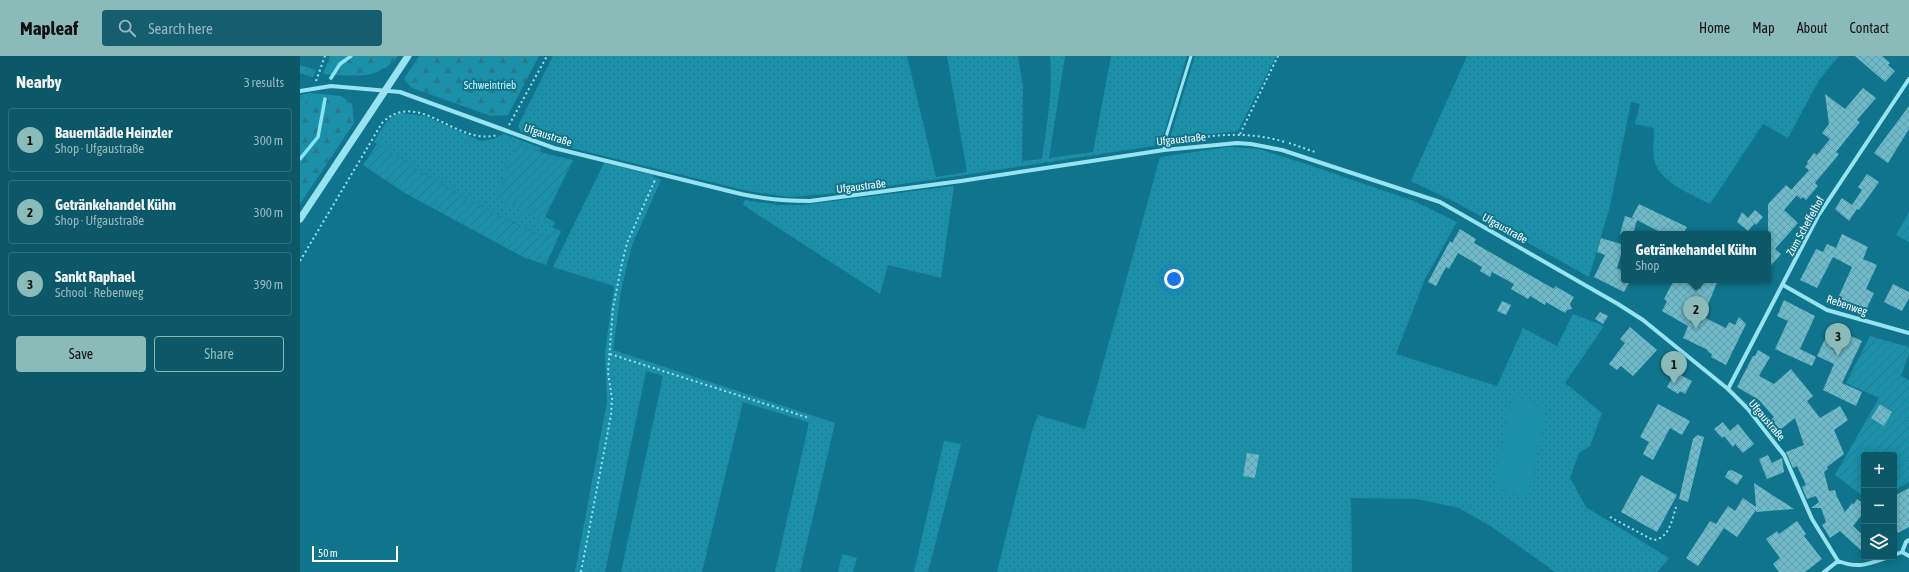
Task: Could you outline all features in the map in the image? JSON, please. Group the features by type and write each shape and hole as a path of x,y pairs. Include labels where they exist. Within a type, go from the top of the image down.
{"street":[{"path":"300,219 408,56"},
{"name":"Zum Scheffelhof","path":"1728,389 1818,216 1909,79"},
{"name":"Ufgaustraße","path":"300,91 330,86 385,92 400,92 554,148 658,172 767,200 810,201 961,181 1164,150 1237,143 1282,150 1440,202 1585,284 1637,316 1728,389 1748,409 1784,455 1812,519 1838,561"},
{"name":"Rebenweg","path":"1783,285 1826,310 1909,333"},
{"path":"1897,554 1902,552 1906,542 1909,540"},
{"path":"1902,552 1909,556"},
{"path":"1824,572 1838,561 1851,566 1864,566 1881,560"}],"lane":[{"path":"1164,150 1190,56"}],"path":[{"path":"316,88 316,79 325,56"},
{"path":"300,261 382,123 390,116 400,112 420,112 474,137 496,136 507,130 546,56"},
{"path":"1237,143 1243,126 1278,56"},
{"path":"581,572 611,415 612,399 608,372 613,308 627,243 658,172"},
{"path":"610,354 809,418"},
{"path":"1610,517 1654,540 1660,540 1665,536 1676,506"}],"green space":[{"path":"330,56 398,56 382,70 354,76 323,74"},
{"name":"Schweintrieb","path":"419,56 539,56 508,115 491,116 412,88 404,79"},
{"path":"553,56 907,56 936,177 967,172 947,56 1018,56 1023,87 1022,161 1042,159 1050,95 1050,56 1065,56 1049,158 1093,152 1111,56 1187,56 1162,140 1154,146 938,179 827,194 788,197 748,191 559,145 521,132 518,126"},
{"path":"1195,56 1276,56 1238,131 1172,138 1171,135"},
{"path":"1467,56 1839,56 1819,80 1788,138 1763,124 1710,204 1678,188 1664,177 1655,163 1653,146 1654,128 1635,124 1640,104 1631,102 1610,206 1589,277 1457,203 1411,181"},
{"path":"300,65 316,70 313,77 300,73"},
{"path":"309,93 307,107 300,116 300,95"},
{"path":"309,93 341,96 352,104 354,123 300,204 300,116 307,107"},
{"path":"400,113 425,116 481,141 493,139 504,134 541,148 540,152 518,143 544,221 545,217 555,222 547,238 480,206 416,169 374,142 387,121"},
{"path":"518,143 540,152 573,160 543,221 496,195"},
{"path":"377,144 460,195 503,218 547,238 552,227 561,231 546,265 523,257 405,193 363,165"},
{"path":"1229,147 1259,149 1309,165 1414,201 1457,222 1425,279 1396,354 1497,386 1523,328 1557,346 1573,314 1604,326 1565,383 1602,413 1590,446 1579,453 1570,478 1586,507 1669,558 1657,572 1555,572 1492,527 1459,508 1417,499 1351,498 1352,572 997,572 1032,431 1038,415 1085,429 1160,157"},
{"path":"604,163 653,175 653,177 661,180 632,245 621,290 613,350 835,423 800,572 775,572 808,422 743,402 702,572 621,572 663,376 646,371 605,572 575,572 607,402 605,353 614,286 553,267"},
{"path":"954,186 941,278 888,265 880,294 743,205 745,200 778,205 802,205"},
{"path":"1909,212 1909,242 1896,235"},
{"path":"1870,336 1909,347 1909,353 1901,376 1909,380 1909,482 1897,489 1897,452 1861,452 1861,495 1835,475 1879,398 1846,383"},
{"path":"1515,397 1546,409 1527,497 1494,487 1512,399"},
{"path":"944,441 961,444 928,572 914,572"},
{"path":"842,554 857,558 853,572 838,572"}],"building":[{"path":"1855,56 1882,56 1890,63 1888,65 1895,71 1885,82"},
{"path":"1863,88 1876,98 1857,120 1860,122 1836,152 1839,154 1815,183 1818,186 1806,200 1803,197 1801,199 1791,190 1809,170 1805,167 1808,163 1807,162 1814,153 1817,155 1830,139 1822,133 1829,124 1825,94 1845,109"},
{"path":"1909,106 1909,129 1888,163 1874,153"},
{"path":"1867,174 1879,182 1859,210 1857,209 1849,221 1835,209 1842,198 1852,205 1862,190 1858,187"},
{"path":"1786,185 1797,195 1784,210 1798,223 1775,249 1781,254 1771,266 1771,231 1768,231 1768,204"},
{"path":"1639,204 1687,227 1685,231 1658,231 1637,220 1634,231 1621,231 1620,234 1625,216 1635,219 1632,217"},
{"path":"1755,210 1763,217 1756,225 1750,220 1754,224 1748,231 1737,222 1742,212 1748,218"},
{"path":"1460,229 1476,239 1474,243 1554,289 1555,286 1574,297 1570,304 1572,309 1567,310 1565,313 1546,302 1545,305 1530,296 1528,299 1511,289 1514,284 1492,272 1490,277 1480,271 1482,267 1458,253 1449,269 1446,267 1436,286 1428,282 1450,241 1452,243"},
{"path":"1842,234 1868,247 1863,259 1877,265 1866,289 1874,293 1866,310 1838,298 1852,267 1833,257 1817,288 1800,280 1816,249 1823,252 1827,244 1836,248"},
{"path":"1601,238 1621,244 1621,255 1617,268 1621,270 1621,283 1629,283 1624,292 1594,277 1605,255 1597,252"},
{"path":"1672,283 1689,283 1700,289 1703,283 1717,283 1703,317 1726,328 1729,322 1735,325 1739,317 1746,324 1726,365 1711,357 1712,354 1707,351 1708,350 1683,338 1688,326 1662,311 1667,301 1664,299"},
{"path":"1893,284 1909,292 1909,298 1902,311 1884,302"},
{"path":"1784,300 1815,316 1800,349 1816,357 1812,366 1775,349 1788,321 1777,316"},
{"path":"1502,301 1511,305 1506,315 1497,311"},
{"path":"1600,312 1608,316 1603,324 1595,319"},
{"path":"1630,327 1657,350 1633,376 1621,366 1617,370 1609,364 1625,343 1620,339"},
{"path":"1827,335 1833,337 1834,335 1847,341 1849,335 1862,341 1842,383 1862,392 1856,406 1823,390 1834,364 1817,356"},
{"path":"1758,350 1770,357 1759,376 1774,384 1791,369 1813,396 1807,401 1820,418 1840,406 1848,420 1834,430 1844,454 1827,467 1828,469 1824,472 1829,491 1835,490 1845,512 1857,499 1861,502 1861,516 1853,526 1861,533 1861,550 1840,531 1830,538 1822,525 1826,522 1821,508 1811,508 1819,502 1816,496 1807,499 1802,487 1806,485 1797,466 1793,468 1786,452 1804,445 1795,418 1776,433 1768,423 1774,417 1759,400 1737,387 1753,356 1755,356"},
{"path":"1675,372 1692,381 1685,394 1680,391 1678,394 1667,387"},
{"path":"1658,404 1690,421 1682,435 1670,428 1653,460 1643,454 1649,442 1640,437"},
{"path":"1880,404 1892,412 1884,426 1871,418"},
{"path":"1723,422 1730,431 1722,438 1714,429"},
{"path":"1738,424 1754,444 1743,453 1735,444 1733,447 1724,436"},
{"path":"1697,435 1704,437 1688,502 1679,499 1693,439"},
{"path":"1247,453 1259,455 1255,478 1243,476"},
{"path":"1768,455 1772,463 1782,458 1784,472 1767,479 1759,459"},
{"path":"1732,470 1743,476 1737,485 1725,477 1728,471"},
{"path":"1641,475 1677,495 1657,532 1621,512"},
{"path":"1754,483 1794,509 1756,512 1756,510 1737,537 1724,528 1698,566 1686,558 1710,521 1716,524 1728,506 1735,511 1743,498 1756,507"},
{"path":"1909,488 1909,527 1898,533 1897,531 1897,494"},
{"path":"1797,521 1806,534 1804,536 1822,559 1805,572 1779,572 1773,564 1780,558 1766,539 1777,531 1779,534"}],"waterway":[{"path":"331,78 340,64 351,56"},
{"path":"300,159 318,137 325,99"}],"place":[{"name":"Getränkehandel Kühn","path":"1696,329"},
{"name":"Sankt Raphael","path":"1838,356"},
{"name":"Bauernlädle Heinzler","path":"1674,384"}]}
